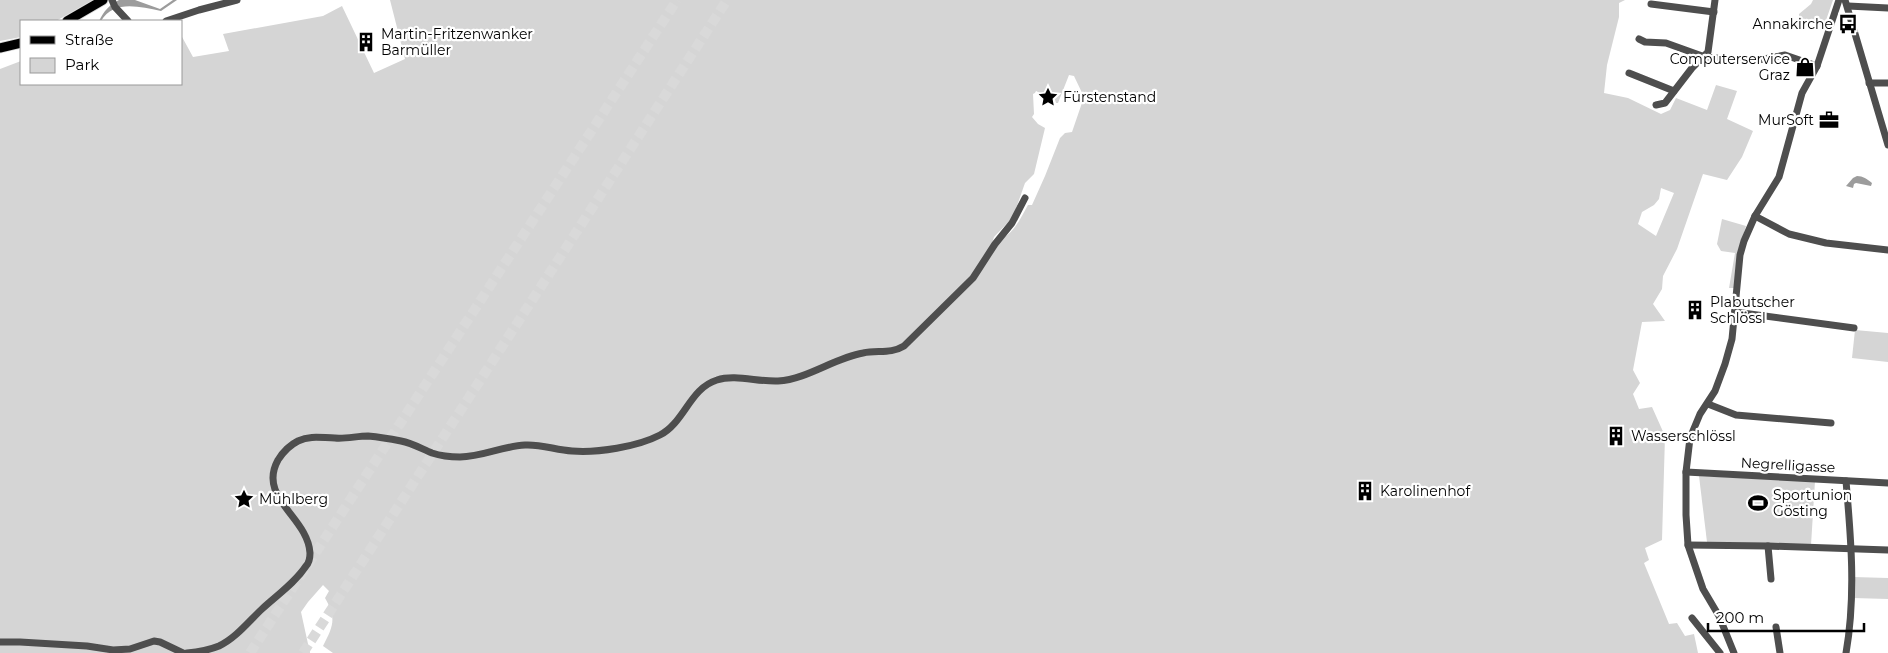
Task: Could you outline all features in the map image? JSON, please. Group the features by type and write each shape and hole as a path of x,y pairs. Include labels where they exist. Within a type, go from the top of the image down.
{"main road":[{"path":"69,20 103,0"},
{"path":"0,48 20,43"}],"street":[{"path":"169,20 237,0"},
{"path":"1656,105 1665,103 1692,68 1708,52 1715,0"},
{"path":"1734,653 1719,616 1703,589 1688,546 1686,472 1690,438 1700,414 1715,391 1725,364 1732,339 1740,255 1748,231 1779,177 1802,93 1817,66 1839,0"},
{"path":"114,3 127,20"},
{"path":"1888,8 1847,3 1888,145"},
{"path":"1651,4 1714,12"},
{"path":"1638,39 1645,42 1665,43 1705,57 1753,61 1785,55 1817,66"},
{"path":"1629,73 1674,92"},
{"path":"1869,83 1888,83"},
{"path":"187,653 220,646 233,637 299,576 308,564 310,552 304,533 299,522 282,504 275,493 273,483 275,466 280,457 289,446 299,440 311,436 337,438 371,436 405,442 434,454 460,457 472,456 498,448 526,445 585,452 645,441 666,432 679,419 703,387 716,380 723,378 766,381 794,379 864,352 896,350 904,346 973,278 995,244 1012,223 1025,198"},
{"path":"1755,216 1789,234 1825,243 1888,250"},
{"path":"1735,312 1854,328"},
{"path":"1708,404 1736,415 1831,423"},
{"name":"Negrelligasse","path":"1686,472 1888,483"},
{"path":"1846,481 1851,548 1851,628 1846,653"},
{"path":"1688,546 1768,546 1888,550"},
{"path":"1768,546 1771,580"},
{"path":"1692,618 1720,653"},
{"path":"1776,628 1780,653"},
{"path":"0,642 86,646 112,650 130,649 154,641 183,653"}],"green space":[{"path":"0,0 93,0 58,20 20,20 20,37 0,41"},
{"path":"390,0 1625,0 1619,3 1619,17 1607,65 1604,93 1628,98 1661,114 1670,110 1676,98 1707,110 1716,85 1737,91 1727,119 1753,131 1742,157 1727,180 1703,174 1677,249 1663,276 1662,289 1653,304 1665,321 1642,322 1633,370 1640,383 1633,394 1639,409 1652,407 1665,436 1662,540 1645,548 1649,560 1644,563 1669,624 1677,623 1685,636 1694,634 1698,653 333,653 323,646 331,628 332,617 325,598 329,591 323,585 301,612 310,653 0,653 0,69 20,61 20,85 182,85 182,37 193,57 229,51 223,34 323,16 342,6 374,73 405,59","holes":["1069,75 1074,76 1084,97 1072,132 1065,133 1060,138 1032,205 1028,205 1010,233 999,241 992,243 994,237 1013,217 1025,183 1034,174 1045,128 1032,117 1034,114 1033,94 1036,91 1042,94 1049,90 1053,93 1056,103 1058,103","1661,188 1674,193 1656,236 1638,224 1642,212 1654,205 1659,199"]},
{"path":"1813,0 1833,0 1824,26 1799,19 1799,14"},
{"path":"1722,219 1746,226 1734,288 1729,288 1735,253 1721,251 1717,244"},
{"path":"1855,330 1888,333 1888,362 1852,358"},
{"name":"Sportunion Gösting","path":"1699,476 1815,481 1811,545 1707,542"},
{"path":"1853,577 1888,578 1888,599 1853,598"}],"shaded area":[{"path":"119,0 135,0 160,9 173,0 177,0 161,11 135,6 119,7 100,20 112,4"},
{"path":"1857,176 1868,180 1872,183 1871,186 1856,183 1853,188 1846,186"}],"tunnel":[{"path":"250,653 677,0"},
{"path":"303,653 727,0"}],"place":[{"name":"Annakirche","path":"1848,24"},
{"name":"Martin-Fritzenwanker Barmüller","path":"366,42"},
{"name":"Computerservice Graz","path":"1805,67"},
{"name":"Fürstenstand","path":"1048,97"},
{"name":"MurSoft","path":"1829,120"},
{"name":"Plabutscher Schlössl","path":"1695,310"},
{"name":"Wasserschlössl","path":"1616,436"},
{"name":"Karolinenhof","path":"1365,491"},
{"name":"Mühlberg","path":"244,499"},
{"name":"Sportunion Gösting","path":"1758,503"}]}
